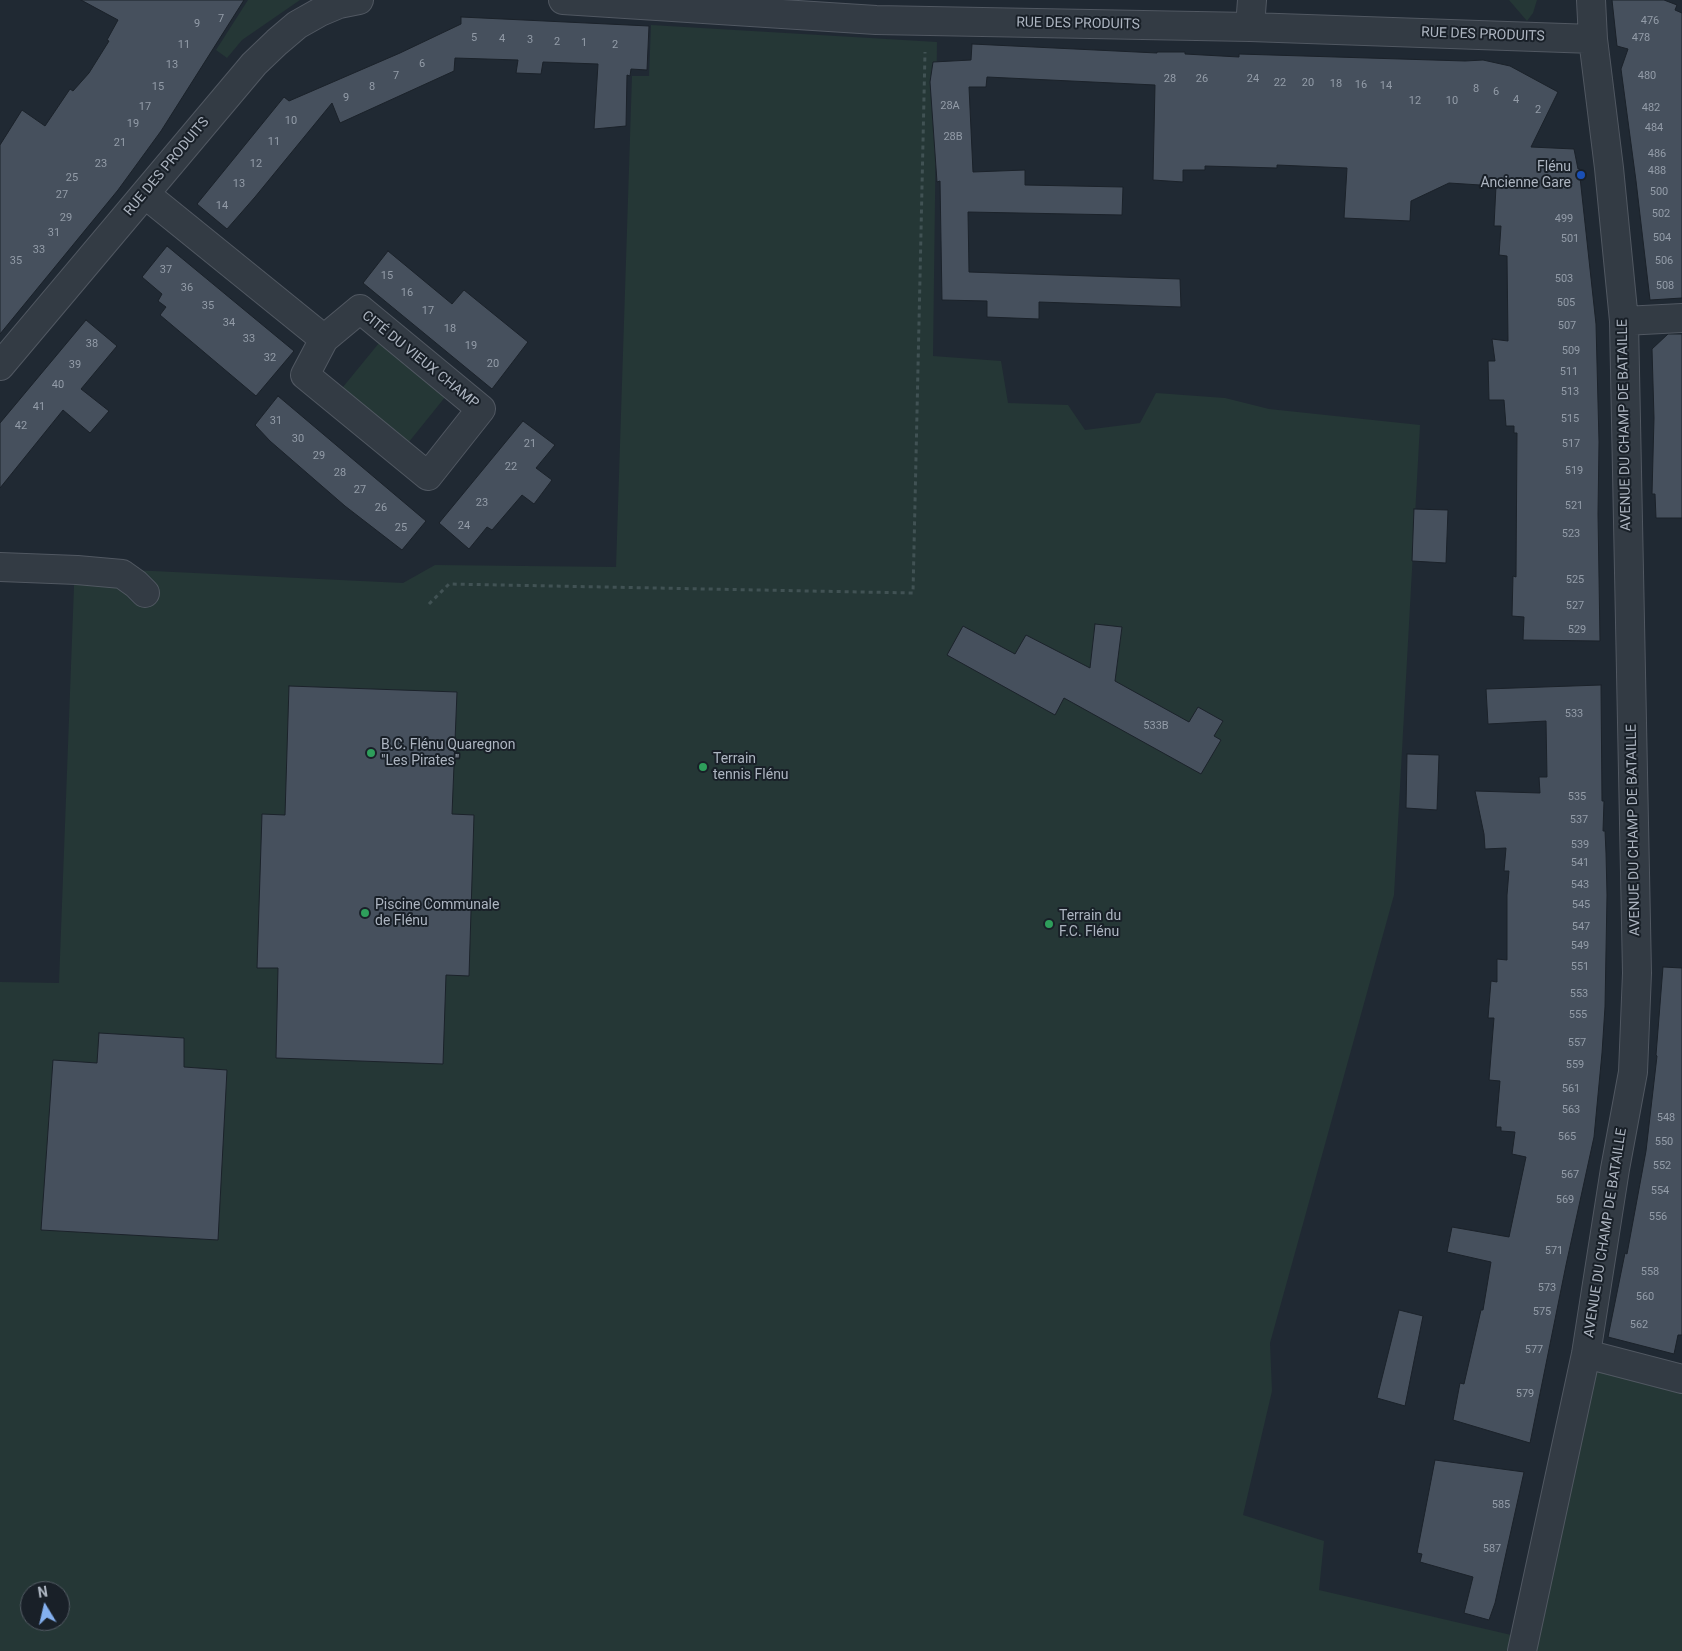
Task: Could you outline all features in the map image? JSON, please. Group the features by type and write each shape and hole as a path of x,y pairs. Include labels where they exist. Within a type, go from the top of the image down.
{"street":[{"name":"RUE DES PRODUITS","path":"0,366 254,64 297,25 320,12 340,4 359,0"},
{"name":"RUE DES PRODUITS","path":"563,0 876,20 1250,27 1594,39"},
{"path":"1250,27 1252,0"},
{"name":"AVENUE DU CHAMP DE BATAILLE","path":"1522,1651 1586,1354 1615,1169 1633,1072 1637,973 1624,321 1610,168 1591,0"},
{"path":"145,194 324,339"},
{"name":"CITÉ DU VIEUX CHAMP","path":"360,309 481,409 428,476 304,375 324,339 360,309"},
{"path":"1624,321 1682,318"},
{"path":"0,567 122,574 145,593"},
{"path":"1586,1354 1682,1379"}],"path":[{"path":"429,604 449,584 913,593 925,52"}],"shaded area":[{"path":"248,0 300,0 242,40 227,58 216,50"},
{"path":"1509,0 1537,0 1533,13 1527,21"},
{"path":"651,25 937,42 933,356 1001,361 1008,403 1068,405 1085,430 1140,423 1156,393 1225,398 1269,409 1420,425 1394,895 1270,1343 1272,1391 1243,1515 1324,1541 1319,1590 1524,1638 1586,1354 1682,1379 1682,1651 0,1651 0,982 59,983 75,560 132,570 403,583 435,565 616,567 632,76 649,76"},
{"path":"388,332 454,386 400,453 334,398"}],"building":[{"path":"81,0 244,0 161,131 118,190 0,334 0,145 22,110 45,126 70,89 73,91 89,73 109,41 107,40 118,20"},
{"path":"1612,0 1664,0 1677,5 1675,10 1682,13 1682,298 1650,300 1621,69 1628,49 1617,46"},
{"path":"461,17 649,26 647,70 631,69 630,76 627,75 626,126 594,129 598,64 543,62 541,74 516,73 518,60 455,58 454,71 340,123 332,103 227,229 197,204 284,97 289,101 400,53 461,24"},
{"path":"972,44 1157,53 1185,52 1185,54 1239,57 1239,54 1483,60 1510,66 1558,92 1531,147 1574,149 1579,168 1596,324 1599,442 1600,641 1523,640 1524,617 1512,616 1513,576 1516,577 1517,433 1514,433 1514,426 1506,426 1504,400 1489,400 1488,361 1495,361 1492,339 1508,341 1507,256 1499,255 1501,226 1494,226 1496,186 1449,183 1411,201 1410,221 1344,218 1347,168 1277,165 1277,168 1205,166 1205,170 1183,170 1183,182 1153,180 1155,85 987,77 986,87 969,87 973,172 1025,170 1025,185 1123,187 1122,215 968,212 969,272 1180,279 1181,307 1039,302 1039,319 987,317 987,301 942,300 940,181 937,182 930,82 933,62 971,60"},
{"path":"167,246 294,351 256,396 160,315 166,307 158,301 162,294 142,277"},
{"path":"388,251 452,304 464,290 528,342 492,389 363,283"},
{"path":"86,320 117,346 81,389 109,411 90,433 63,410 0,488 0,423"},
{"path":"1668,334 1682,334 1682,518 1656,518 1655,494 1652,494 1654,418 1652,349"},
{"path":"278,396 426,521 402,550 345,506 270,441 255,425"},
{"path":"523,421 555,445 536,468 552,480 534,504 522,495 492,530 487,527 469,549 439,523"},
{"path":"1414,509 1448,510 1446,563 1412,561"},
{"path":"1095,624 1122,627 1115,681 1189,722 1198,707 1223,721 1214,736 1221,740 1201,774 1064,698 1055,715 947,655 963,626 1015,654 1026,635 1090,668"},
{"path":"1601,685 1602,801 1604,801 1603,831 1605,831 1607,895 1605,1007 1602,1053 1594,1137 1530,1443 1453,1420 1460,1383 1464,1384 1481,1310 1483,1310 1491,1262 1447,1252 1452,1227 1509,1237 1526,1157 1512,1154 1515,1132 1501,1131 1501,1127 1496,1127 1500,1081 1489,1080 1494,1018 1488,1018 1491,981 1497,982 1497,959 1507,960 1509,871 1504,871 1506,848 1485,849 1484,834 1475,791 1540,793 1539,777 1547,777 1546,721 1488,724 1486,689"},
{"name":"Piscine Communale de Flénu","path":"289,686 457,692 452,814 474,815 469,976 446,975 443,1064 276,1058 278,968 257,968 262,814 285,815"},
{"path":"1407,754 1439,755 1437,810 1406,808"},
{"path":"1663,967 1682,968 1682,1335 1678,1335 1674,1354 1608,1337 1625,1253 1627,1254 1646,1151 1657,1056"},
{"path":"99,1033 184,1038 184,1067 227,1070 218,1240 41,1230 53,1060 97,1063"},
{"path":"1399,1310 1423,1316 1405,1406 1377,1398"},
{"path":"1435,1460 1524,1472 1495,1603 1489,1620 1464,1613 1473,1577 1420,1562 1422,1554 1417,1553"}],"place":[{"name":"Flénu Ancienne Gare","path":"1581,175"},
{"name":"B.C. Flénu Quaregnon \"Les Pirates\"","path":"371,753"},
{"name":"Terrain tennis Flénu","path":"703,767"},
{"name":"Piscine Communale de Flénu","path":"365,913"},
{"name":"Terrain du F.C. Flénu","path":"1049,924"}]}
